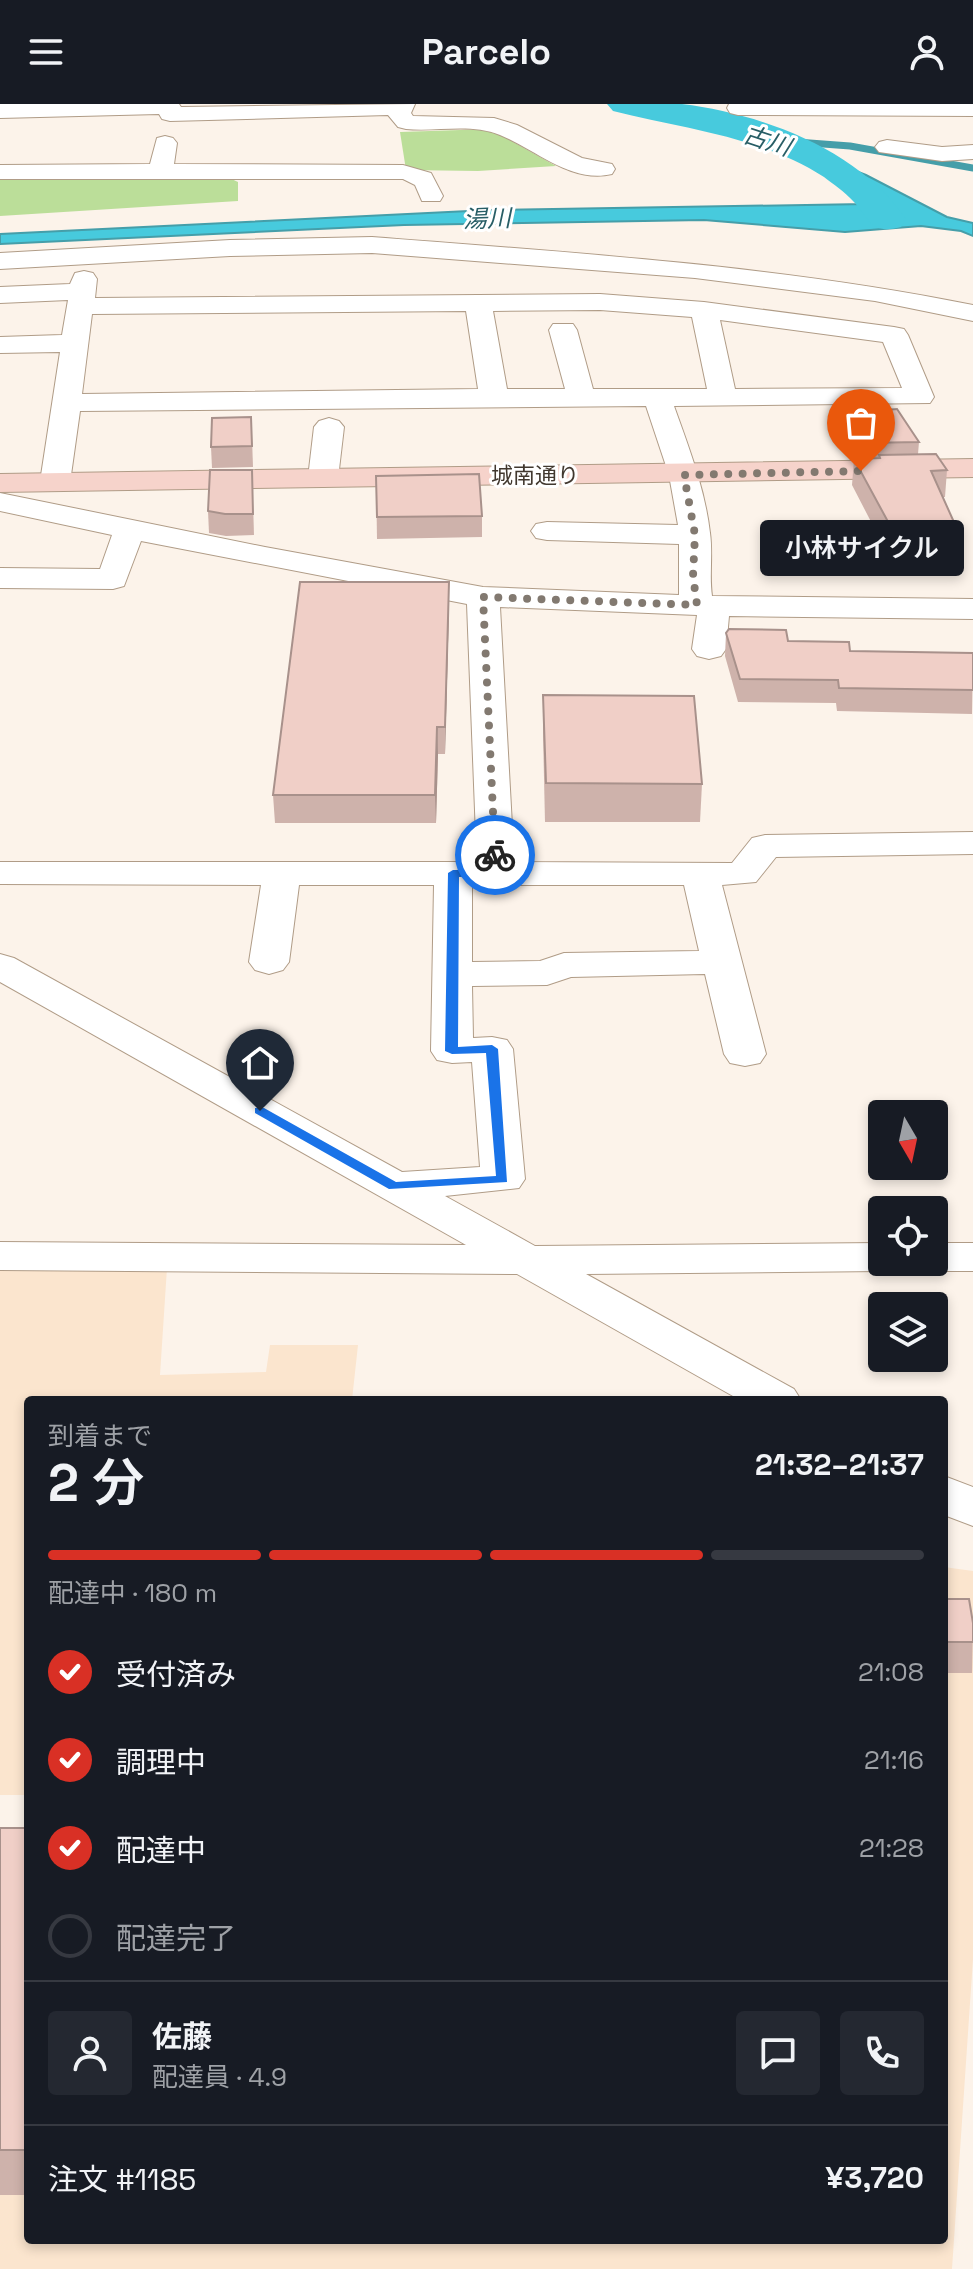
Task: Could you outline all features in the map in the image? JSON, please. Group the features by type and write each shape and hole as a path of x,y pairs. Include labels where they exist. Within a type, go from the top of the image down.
{"main road":[{"name":"城南通り","path":"0,483 684,475 973,468"}],"street":[{"path":"0,111 168,120 404,106"},
{"path":"404,106 399,114 406,122 493,125 522,137 564,162 582,168 603,169"},
{"path":"737,111 839,106 973,109"},
{"path":"136,136 168,120"},
{"path":"168,120 195,140"},
{"path":"161,171 168,120"},
{"path":"973,152 898,153 973,171"},
{"path":"0,172 403,172 426,179 431,196"},
{"path":"0,261 230,248 372,245 695,270 875,293 973,313"},
{"path":"55,482 87,257"},
{"path":"463,271 494,399"},
{"path":"0,295 82,298 346,293 469,303 600,302 704,310 894,335 920,397 658,400 283,398 66,403"},
{"path":"704,310 723,399"},
{"path":"563,330 582,399"},
{"path":"0,345 75,343"},
{"path":"658,400 684,475 695,535 693,576 707,605 709,649"},
{"path":"323,478 329,427"},
{"path":"0,502 129,530 483,597 707,605 973,609"},
{"path":"0,578 113,579 129,530"},
{"path":"547,531 695,535"},
{"path":"483,597 496,873"},
{"path":"0,873 743,874 761,830 973,843"},
{"path":"269,962 282,873"},
{"path":"393,1186 503,1179 492,1049 452,1051 453,873"},
{"path":"700,874 745,1054"},
{"path":"451,974 547,973 564,965 723,962"},
{"path":"0,966 770,1396"},
{"path":"0,1256 523,1260 868,1257"},
{"path":"948,1257 973,1257"},
{"path":"948,1495 973,1509"}],"shaded area":[{"path":"0,1268 167,1268 160,1375 266,1372 270,1345 358,1345 352,1396 24,1396 24,1795 0,1795"},
{"path":"948,1568 973,1571 973,1959 952,2269 0,2269 0,1853 24,1853 24,2244 948,2244"}],"green space":[{"path":"490,129 556,166 478,171 406,170 400,132"},
{"path":"225,176 238,182 238,201 0,216 0,179"}],"water":[{"name":"湯川","path":"820,157 866,175 947,217 973,223 973,236 961,231 921,226 845,232 704,220 404,225 0,244 0,234 489,210 865,204"}],"building":[{"path":"897,409 919,442 862,443 843,413"},
{"path":"251,417 252,446 211,447 212,418"},
{"path":"936,454 947,470 931,471 962,540 899,542 854,459 880,458 879,455"},
{"path":"210,470 252,470 253,514 208,511"},
{"path":"479,474 482,516 377,517 376,476"},
{"path":"300,582 449,582 445,727 437,727 435,795 273,795"},
{"path":"729,629 786,630 788,641 849,642 850,651 973,653 973,690 839,688 838,680 740,679 726,633"},
{"path":"543,695 694,696 702,784 546,783"},
{"path":"948,1599 969,1599 973,1642 948,1642"},
{"path":"0,1828 24,1828 24,2150 0,2150"}],"waterway":[{"name":"古川","path":"625,104 733,127 805,152 838,170 865,192 887,219"},
{"path":"783,141 850,146 973,168"}],"way so far":[{"path":"495,855 483,597 697,605 693,576 695,535 684,475 861,471"}],"place":[{"name":"小林サイクル","path":"861,471"}],"route":[{"path":"260,1111 393,1186 503,1179 492,1049 452,1051 453,873 496,873 495,855"}]}
